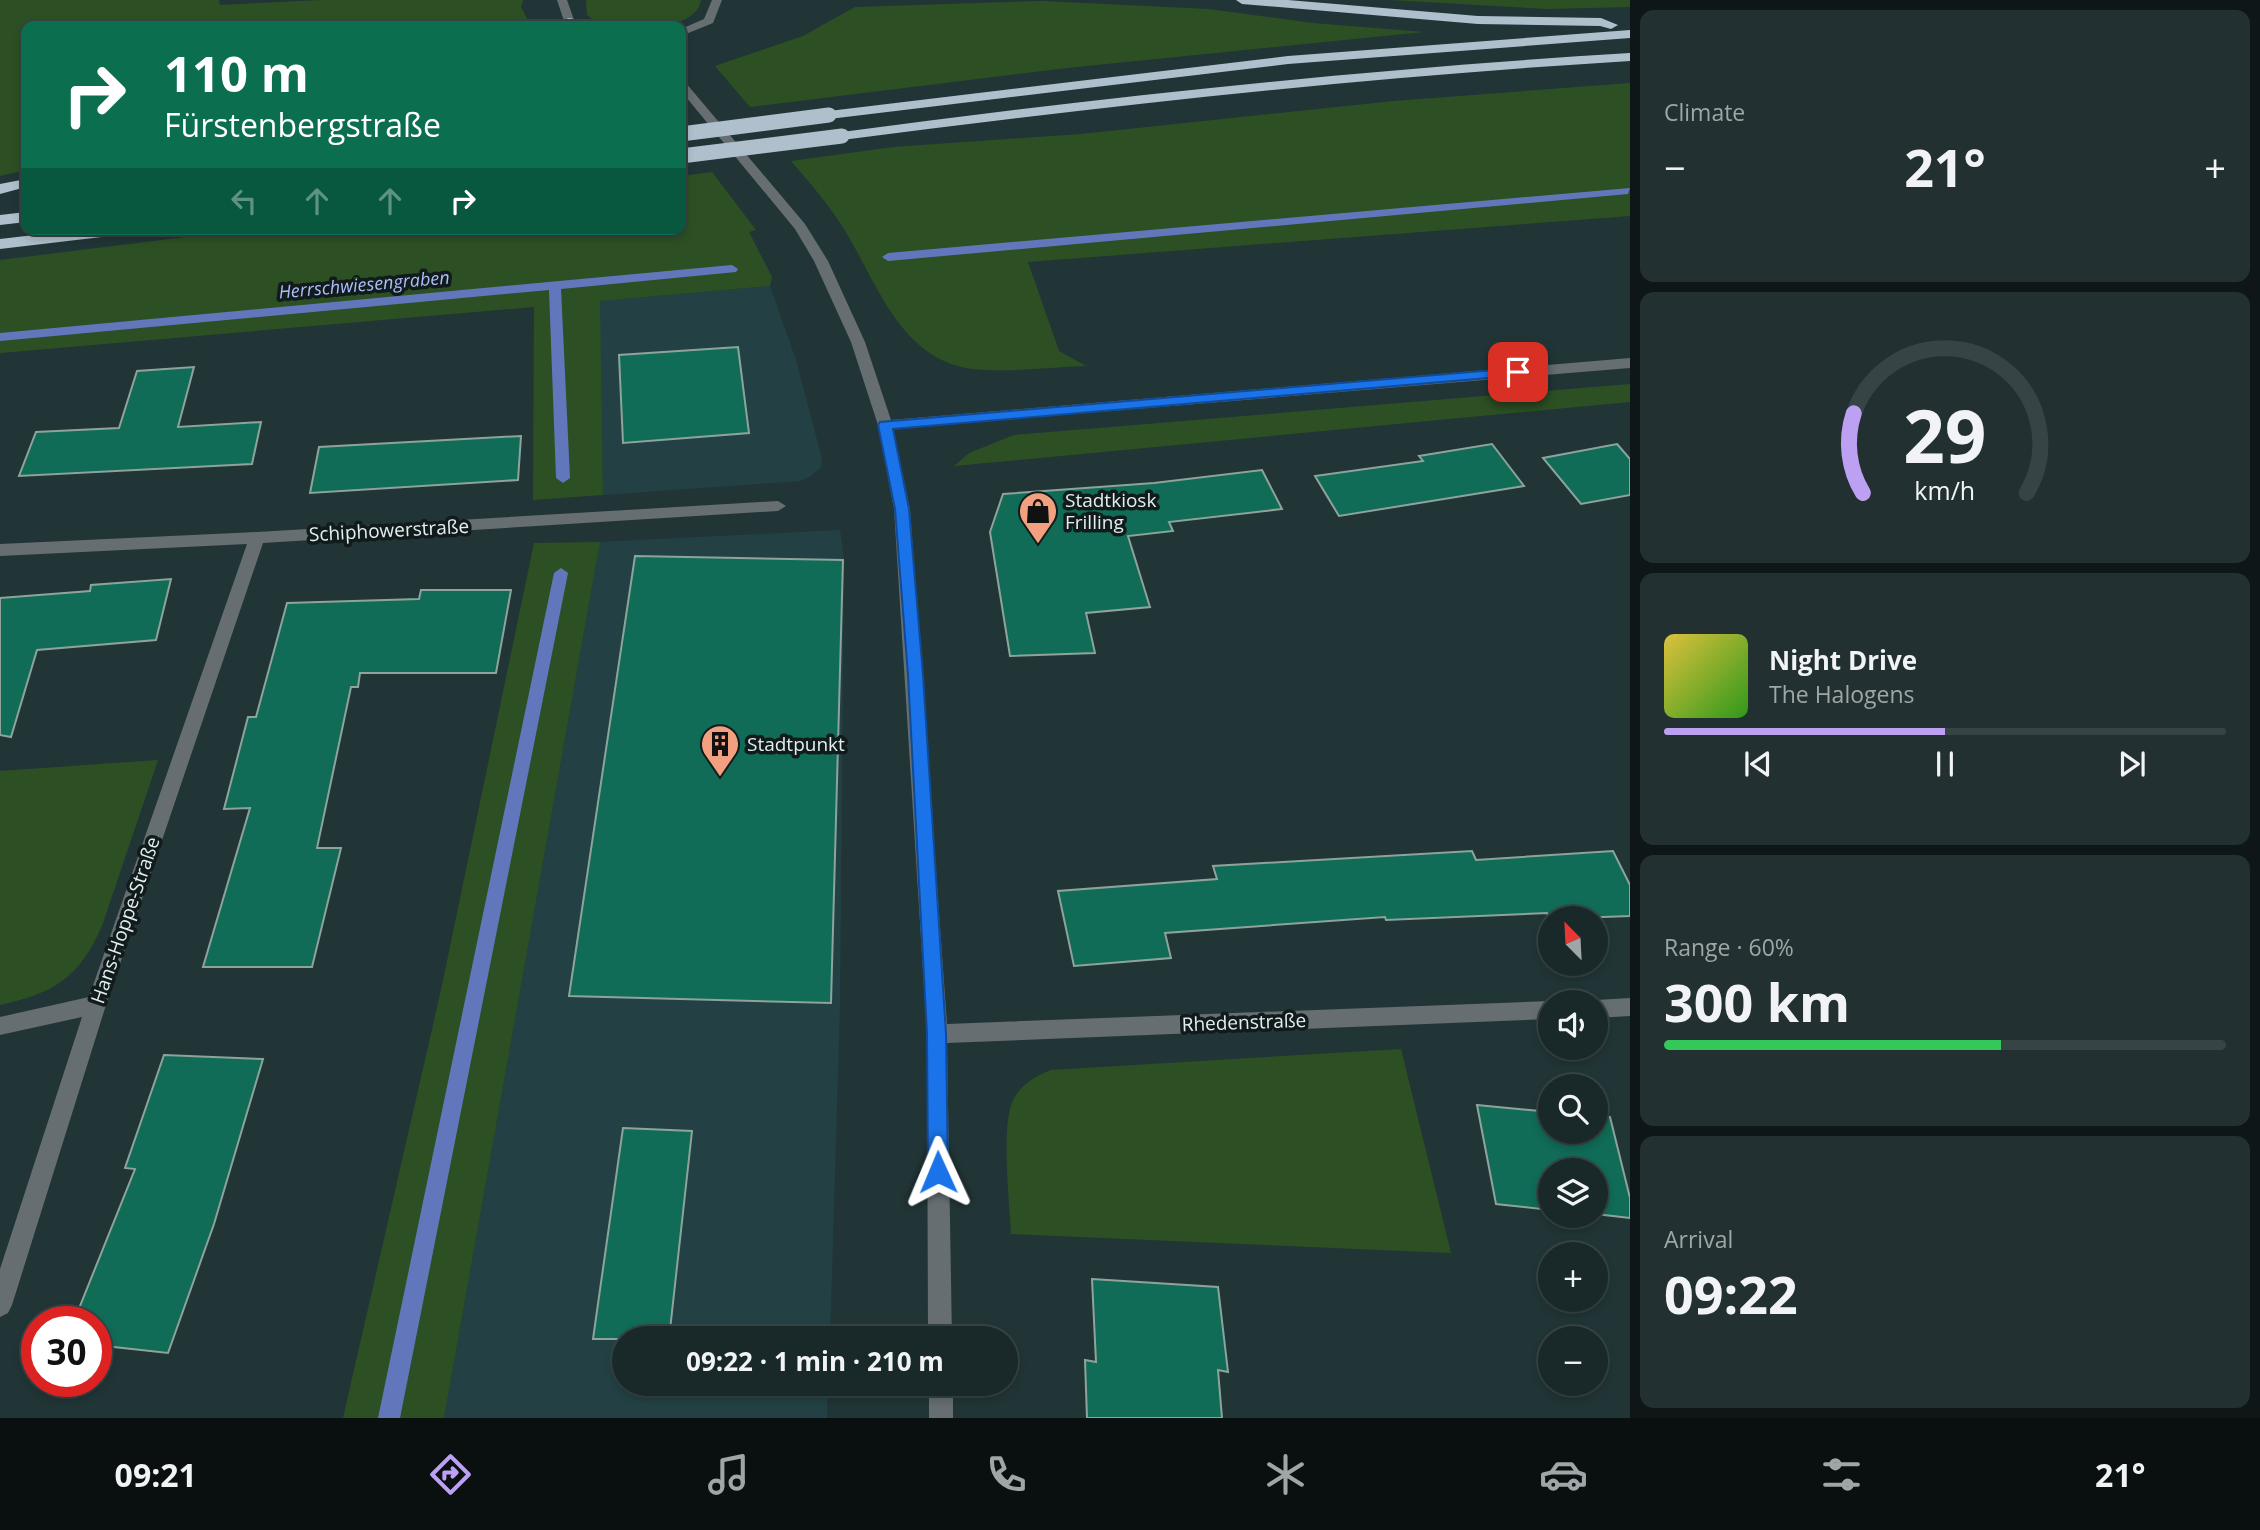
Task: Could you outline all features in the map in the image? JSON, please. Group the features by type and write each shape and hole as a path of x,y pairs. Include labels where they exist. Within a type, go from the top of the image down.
{"highway":[{"path":"1242,0 1478,20 1601,22 1630,32"},
{"path":"686,133 1289,60 1630,32"},
{"path":"686,155 1131,99 1493,65 1630,57"},
{"path":"0,189 21,184"},
{"path":"0,220 21,218"},
{"path":"0,244 76,235"}],"street":[{"path":"562,0 566,21"},
{"path":"686,31 709,21 717,0"},
{"path":"686,90 800,227 821,261 858,342 885,425 902,509 937,1034 940,1326"},
{"path":"885,425 1630,363"},
{"name":"Schiphowerstraße","path":"0,550 257,538 778,506"},
{"name":"Hans-Hoppe-Straße","path":"0,1305 96,1005 257,538"},
{"path":"0,1026 96,1005"},
{"path":"1608,1008 1630,1007"},
{"name":"Rhedenstraße","path":"937,1034 1538,1010"},
{"path":"941,1396 941,1418"}],"shaded area":[{"path":"770,286 796,360 822,459 821,467 800,481 603,495 599,301"},
{"path":"840,530 844,560 840,1003 830,1326 612,1326 612,1396 828,1396 827,1418 444,1418 600,542"}],"green space":[{"path":"0,0 219,0 220,5 321,0 523,0 521,7 528,21 21,21 21,171 0,176"},
{"path":"586,0 701,0 697,10 681,21 595,21 587,15"},
{"path":"1390,0 1630,0 1630,7 1547,9"},
{"path":"1042,1 1208,9 1313,23 1424,32 1067,68 750,107 715,66 803,36 855,7"},
{"path":"1630,83 1630,216 1028,262 1059,351 1086,366 1015,370 973,369 948,363 927,351 909,335 894,316 838,220 791,161 893,147 1081,134 1394,101"},
{"path":"712,172 756,230 749,232 772,277 770,286 600,301 603,495 533,500 534,307 0,353 0,260 202,235 686,235 686,175"},
{"path":"1630,384 1630,402 954,466 969,453 1014,435"},
{"path":"600,542 444,1418 343,1418 441,990 534,543"},
{"path":"158,760 102,926 84,959 63,981 35,995 0,1005 0,771"},
{"path":"1401,1049 1451,1253 1011,1234 1008,1122 1011,1106 1019,1090 1040,1075 1051,1070"}],"building":[{"path":"738,347 749,433 623,443 619,355"},
{"path":"194,367 178,427 261,422 252,464 19,476 36,432 119,428 137,371"},
{"path":"521,436 518,480 310,493 319,447"},
{"path":"1492,444 1524,486 1339,516 1315,476 1423,461 1419,456"},
{"path":"1617,444 1630,459 1630,495 1581,504 1543,458"},
{"path":"1262,470 1282,509 1169,522 1173,531 1128,536 1150,607 1086,613 1095,653 1010,656 990,532 1003,494 1154,483"},
{"name":"Stadtpunkt","path":"635,556 843,560 831,1003 569,996"},
{"path":"171,579 156,640 37,650 11,737 0,735 0,598 90,591 91,585"},
{"path":"421,590 511,590 496,673 360,673 358,687 351,687 317,848 341,848 312,967 203,967 250,808 224,809 248,717 256,717 287,603 419,599"},
{"path":"1472,851 1476,860 1613,851 1630,885 1630,916 1608,917 1608,906 1538,906 1538,913 1386,920 1385,917 1165,933 1171,958 1074,966 1058,891 1217,879 1213,866"},
{"path":"164,1055 263,1059 214,1224 168,1353 112,1347 112,1306 80,1306 135,1169 125,1168"},
{"path":"1477,1105 1538,1111 1538,1144 1608,1144 1610,1117 1630,1198 1630,1218 1608,1215 1608,1158 1538,1158 1538,1209 1496,1204"},
{"path":"623,1128 692,1131 670,1326 612,1326 612,1339 593,1339"},
{"path":"1092,1279 1218,1287 1228,1372 1218,1370 1222,1418 1087,1418 1085,1360 1096,1362"}],"waterway":[{"path":"888,257 1628,191"},
{"name":"Herrschwiesengraben","path":"555,285 732,269"},
{"name":"Herrschwiesengraben","path":"0,337 555,285"},
{"path":"555,285 563,478"},
{"path":"389,1418 561,573"}],"place":[{"name":"Stadtkiosk Frilling","path":"1038,545"},
{"name":"Stadtpunkt","path":"720,778"}],"route":[{"path":"938,1172 937,1034 915,675 902,509 885,425 1518,372"}]}
